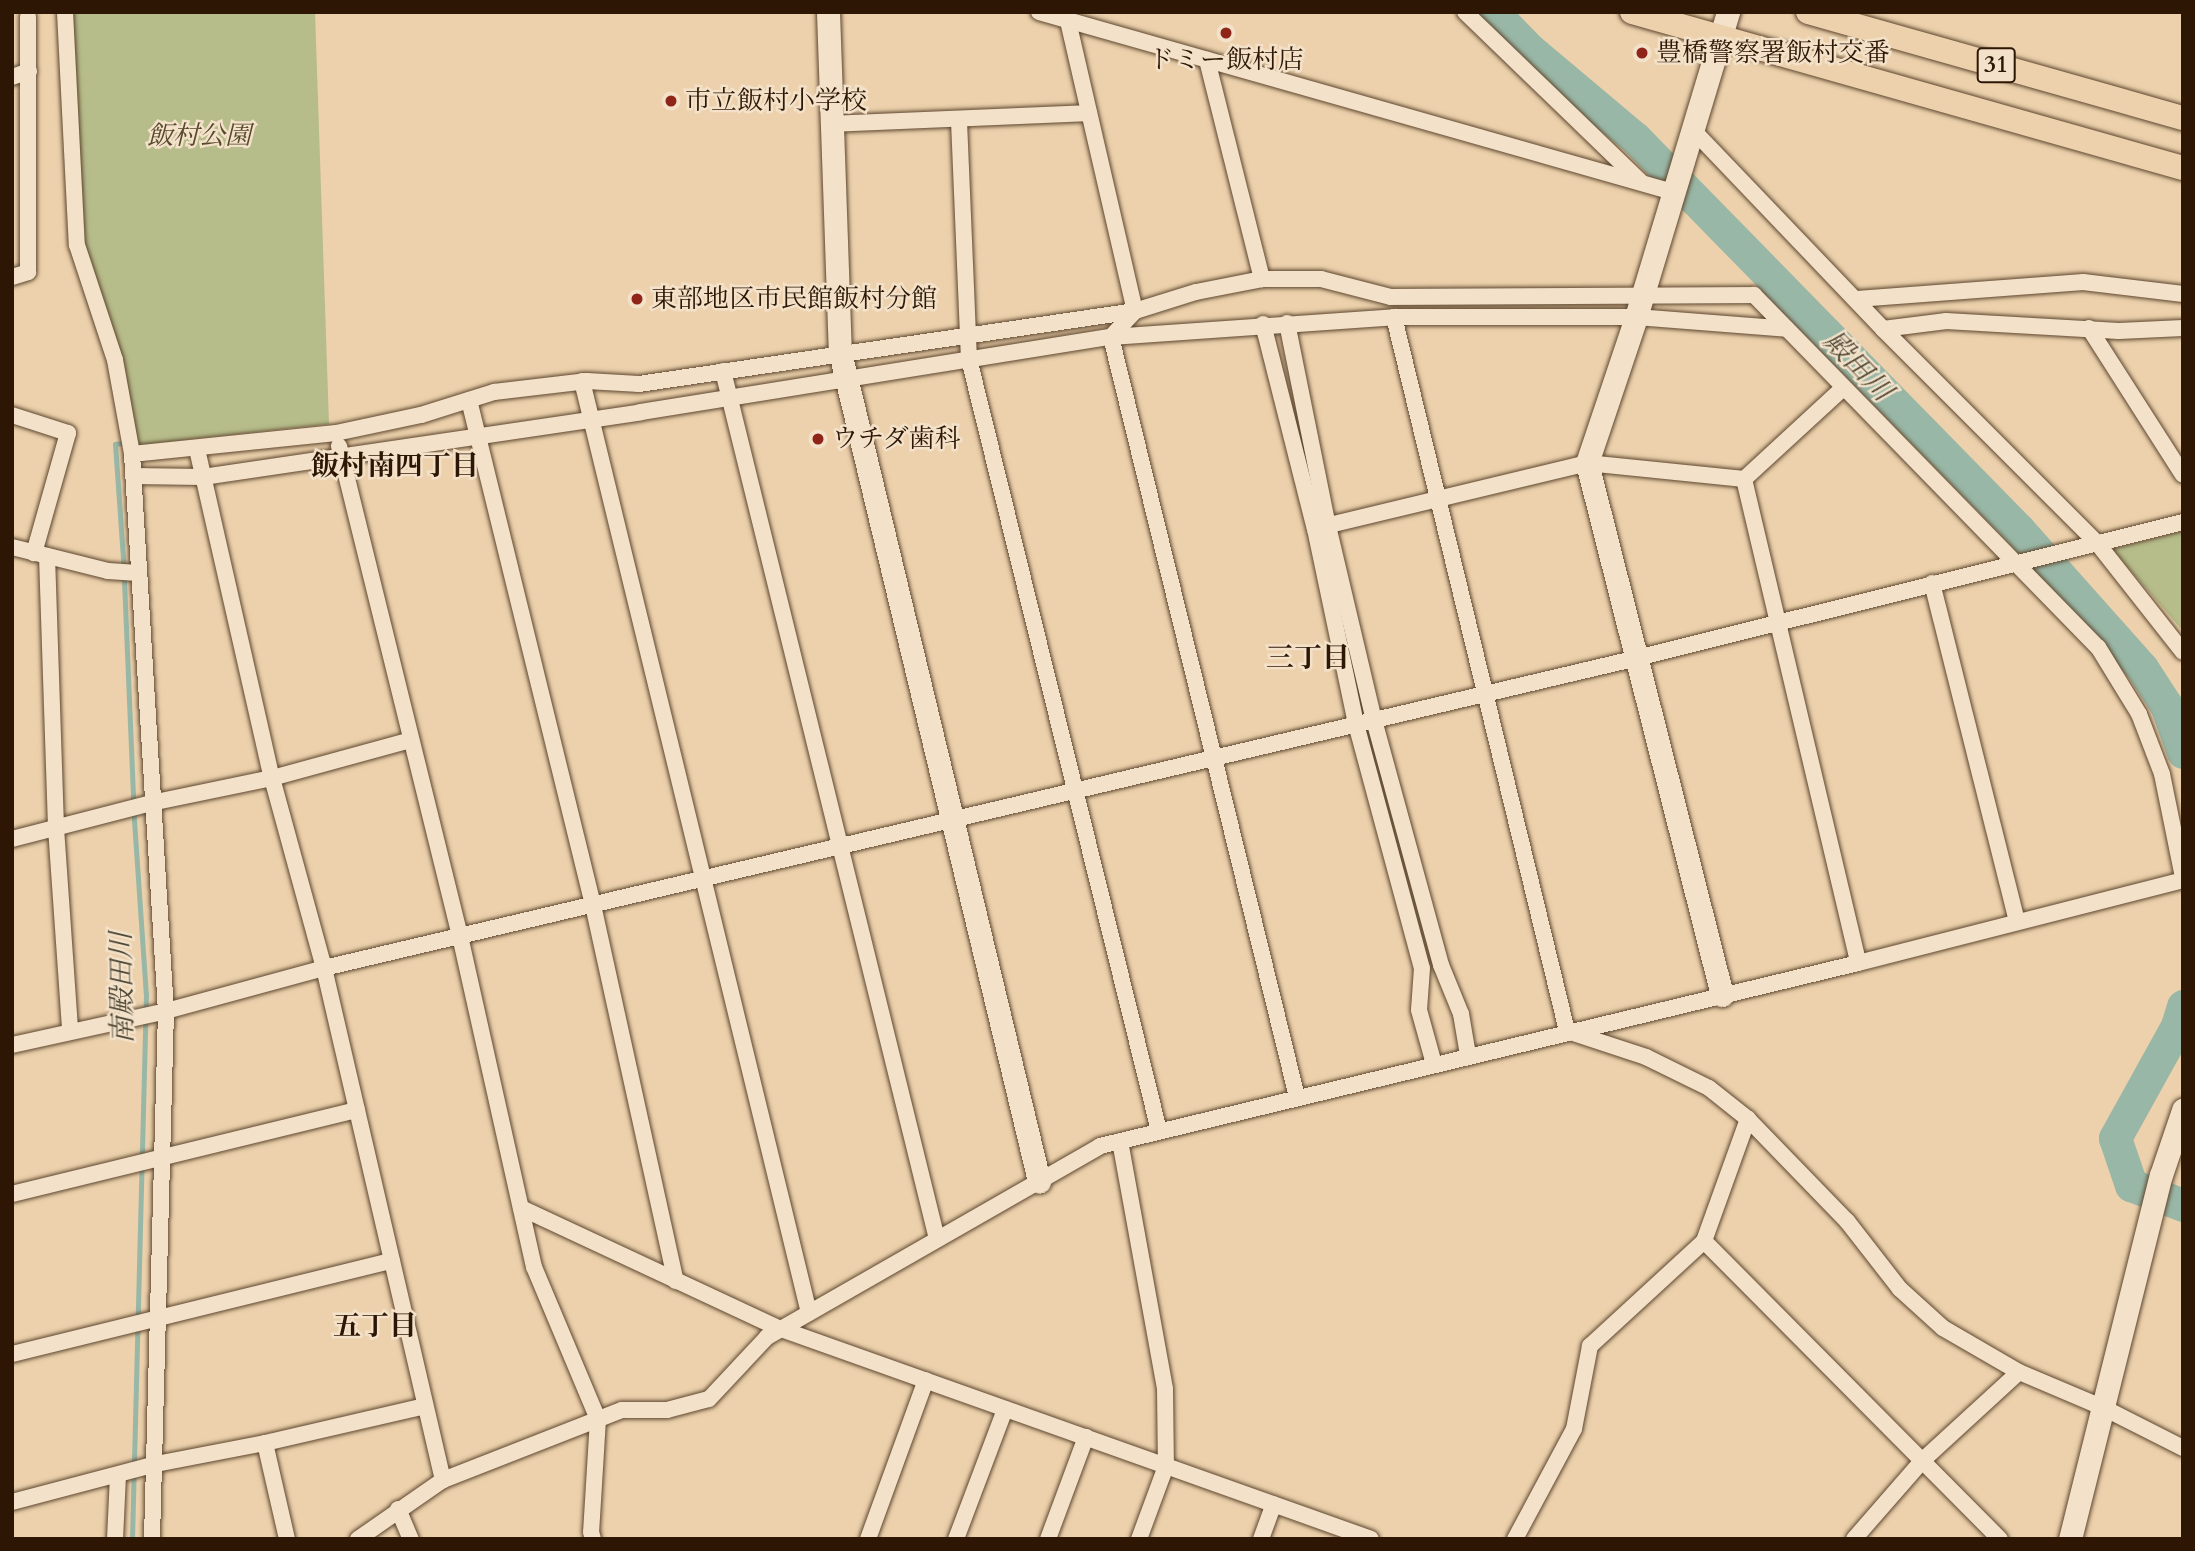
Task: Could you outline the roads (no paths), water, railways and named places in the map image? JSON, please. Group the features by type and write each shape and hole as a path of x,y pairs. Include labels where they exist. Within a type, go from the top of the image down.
{"main road":[{"name":"31","path":"1632,12 2183,168"},
{"name":"31","path":"1808,12 2183,118"}],"street":[{"path":"65,12 76,245 115,360 132,454 148,804 162,1012 158,1158 145,1320 152,1466 152,1539"},
{"path":"828,12 840,352 1039,1181"},
{"path":"1039,12 1673,192"},
{"path":"1465,12 1643,184"},
{"path":"1722,995 1587,463 1639,307 1728,12"},
{"path":"12,277 28,272 28,17"},
{"path":"1068,21 1135,311"},
{"path":"1207,60 1262,279"},
{"path":"12,77 29,71"},
{"path":"831,124 959,121 1089,113"},
{"path":"959,121 969,359 1159,1131"},
{"path":"1690,138 1857,299 2093,545 2183,652"},
{"path":"132,454 336,433 421,415 494,392 582,382 639,384 840,352 1135,311 1196,292 1262,279 1321,279 1391,297 1639,307 1787,329"},
{"path":"1857,299 2083,282 2183,293"},
{"path":"133,476 203,477 730,398 1111,337 1263,324 1639,307 1754,295 1842,388 2024,560 2098,647 2139,713 2162,774 2183,878 1858,963 1567,1031 1100,1146 767,1337 709,1399 667,1410 622,1410 443,1480 358,1539"},
{"path":"1111,337 1135,311"},
{"path":"1394,317 1567,1031"},
{"path":"1883,329 1946,321 2119,331 2183,328"},
{"path":"1287,323 1356,724 1422,968 1419,1010 1434,1064"},
{"path":"1263,324 1441,965 1461,1014 1468,1055"},
{"path":"2089,328 2183,475"},
{"path":"1111,337 1297,1097"},
{"path":"723,371 937,1239"},
{"path":"582,382 809,1313"},
{"path":"1321,527 1587,463 1744,479 1842,388"},
{"path":"469,400 593,905 676,1281"},
{"path":"12,415 68,433 41,554 70,1030"},
{"path":"336,433 460,936 534,1267 598,1419 591,1532 593,1539"},
{"path":"197,449 272,778 324,968 443,1480"},
{"path":"1744,479 1858,963"},
{"path":"12,1045 70,1030 162,1012 324,968 1637,658 2183,522"},
{"path":"12,547 114,571 136,573"},
{"path":"1932,583 2017,921"},
{"path":"12,839 148,804 272,778 411,740"},
{"path":"1567,1031 1646,1057 1709,1088 1748,1119 1847,1221 1900,1289 1943,1328 2019,1372 2102,1407 2183,1448"},
{"path":"12,1194 357,1110"},
{"path":"2070,1539 2152,1208 2183,1110"},
{"path":"1515,1539 1574,1429 1591,1346 1704,1241 1748,1119"},
{"path":"1120,1141 1165,1389 1166,1466 1139,1539"},
{"path":"521,1208 781,1329 1371,1539"},
{"path":"1704,1241 2000,1539"},
{"path":"12,1354 392,1261"},
{"path":"1854,1539 1923,1460 2019,1372"},
{"path":"868,1539 926,1380"},
{"path":"12,1502 152,1466 425,1406"},
{"path":"956,1539 1005,1409"},
{"path":"1048,1539 1086,1437"},
{"path":"265,1443 288,1539"},
{"path":"115,1539 122,1475"},
{"path":"1261,1539 1274,1504"},
{"path":"398,1509 411,1539"}],"waterway":[{"name":"殿田川","path":"1493,12 1530,50 1635,138 2019,530 2142,668 2166,705 2183,752"},
{"name":"南殿田川","path":"122,443 115,444 123,557 134,820 146,994 132,1539"},
{"path":"2183,1006 2177,1026 2115,1138 2131,1185 2183,1205"}],"place":[{"name":"ドミー飯村店","path":"1226,33"},
{"name":"豊橋警察署飯村交番","path":"1642,53"},
{"name":"市立飯村小学校","path":"671,101"},
{"name":"東部地区市民館飯村分館","path":"637,299"},
{"name":"ウチダ歯科","path":"818,439"}],"district":[{"name":"飯村南四丁目","path":"395,466"},
{"name":"三丁目","path":"1308,658"},
{"name":"五丁目","path":"375,1326"}],"park label":[{"name":"飯村公園","path":"199,136"}]}
